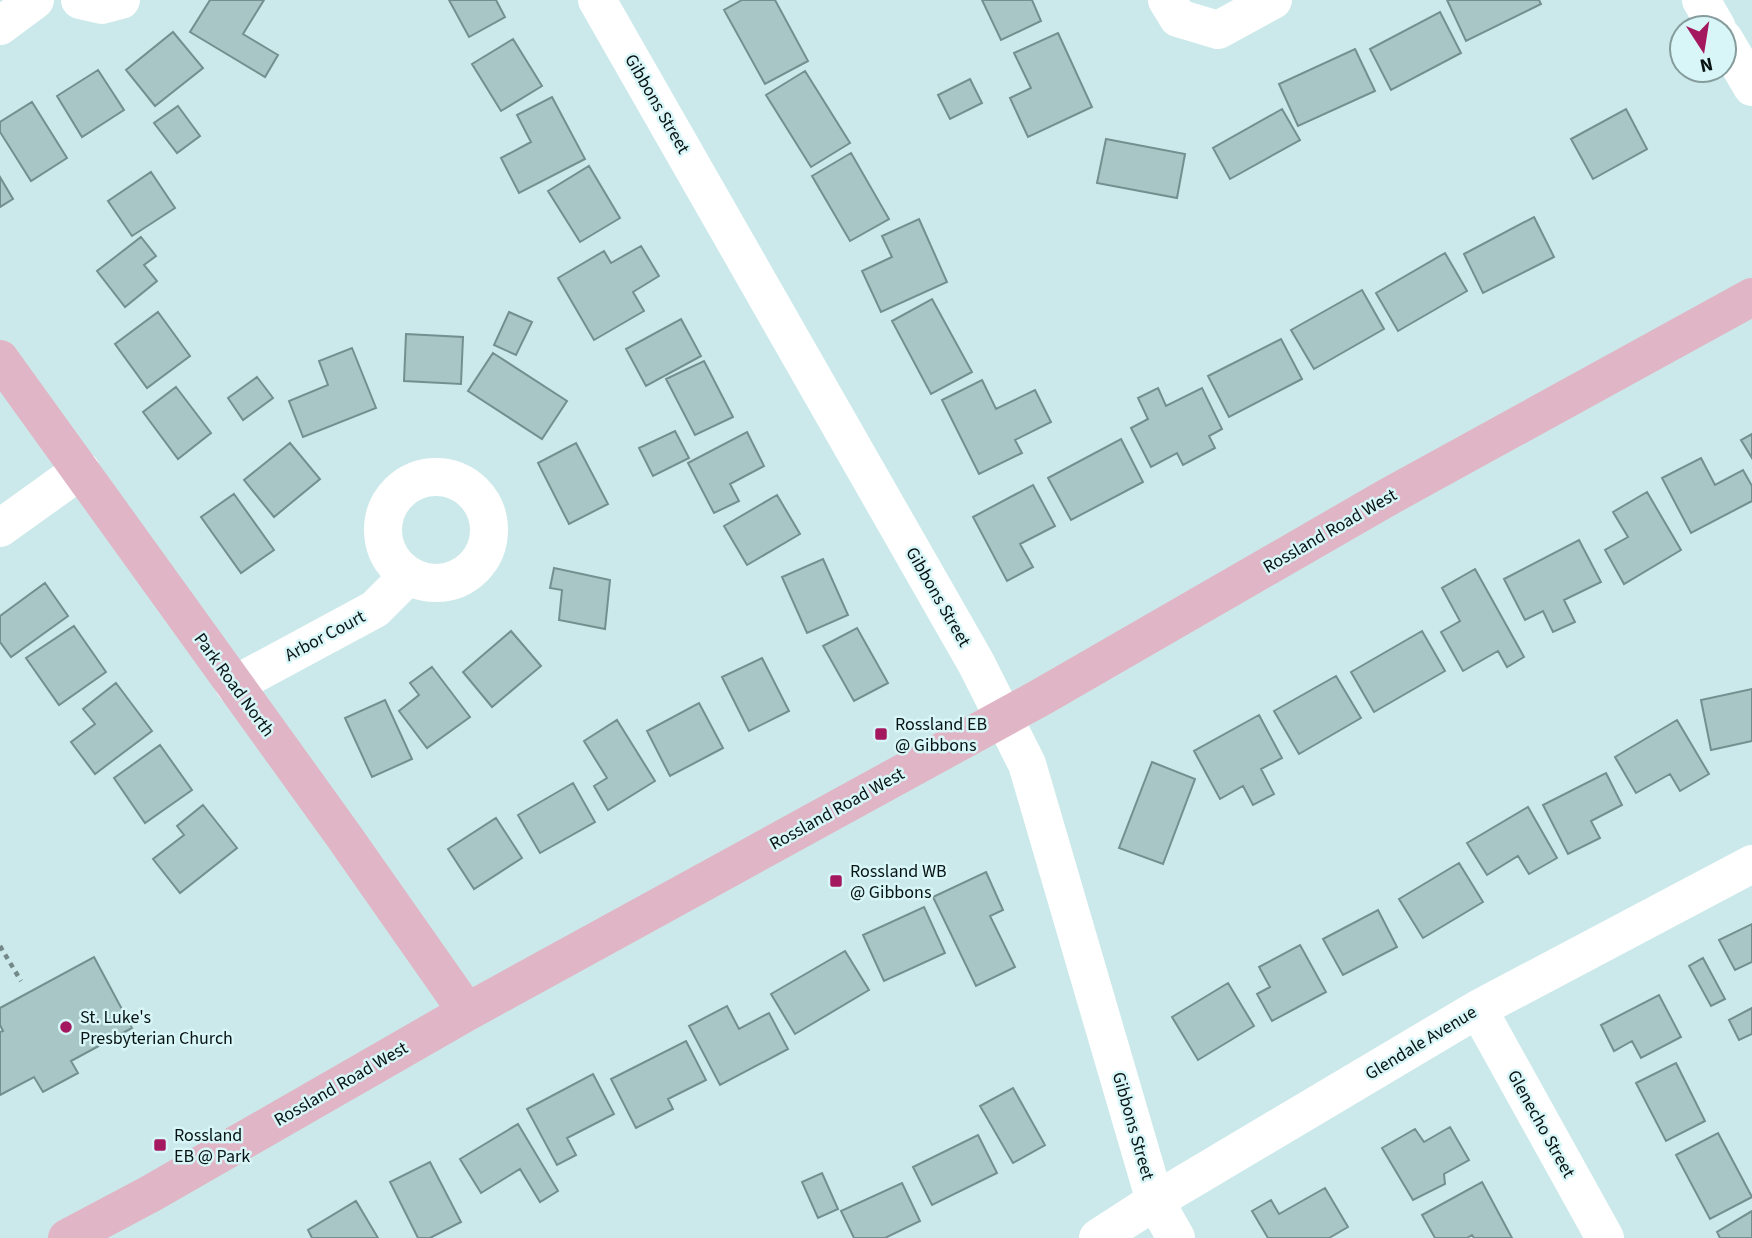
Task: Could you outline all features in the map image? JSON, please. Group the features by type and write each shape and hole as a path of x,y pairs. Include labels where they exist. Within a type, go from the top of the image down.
{"main road":[{"name":"Rossland Road West","path":"67,1238 150,1194 467,1012 1004,718 1388,497 1752,298"},
{"name":"Park Road North","path":"0,359 467,1012"}],"street":[{"path":"0,26 35,0"},
{"path":"80,0 102,5 121,0"},
{"name":"Gibbons Street","path":"597,0 969,651 1027,764 1155,1201 1176,1238"},
{"path":"1172,9 1219,30 1273,0"},
{"path":"1738,63 1752,87"},
{"path":"0,527 81,470"},
{"name":"Arbor Court","path":"234,685 375,609 408,576"},
{"name":"Glendale Avenue","path":"1098,1238 1155,1201 1478,1009 1752,864"},
{"name":"Glenecho Street","path":"1478,1009 1605,1238"}],"path":[{"path":"0,946 21,981"}],"building":[{"path":"210,0 264,0 243,34 278,55 265,77 190,32"},
{"path":"449,0 496,0 505,17 469,37"},
{"path":"742,0 775,0 808,61 765,84 724,10"},
{"path":"982,0 1032,0 1041,21 1001,40"},
{"path":"1447,0 1539,0 1541,4 1466,41"},
{"path":"1440,12 1461,53 1391,90 1370,49"},
{"path":"173,32 203,68 155,106 126,70"},
{"path":"1058,33 1092,107 1028,137 1010,98 1031,88 1014,53"},
{"path":"513,39 542,86 501,111 472,64"},
{"path":"1355,49 1375,91 1298,126 1279,84"},
{"path":"98,70 124,110 82,137 57,96"},
{"path":"805,71 850,143 811,167 766,95"},
{"path":"970,79 982,103 950,119 938,95"},
{"path":"552,97 585,159 519,193 501,158 531,142 517,115"},
{"path":"32,102 67,158 31,181 0,132 0,122"},
{"path":"178,106 200,136 177,153 154,123"},
{"path":"1282,109 1300,140 1230,179 1213,148"},
{"path":"1626,109 1647,149 1593,179 1571,139"},
{"path":"1106,139 1185,154 1177,198 1097,183"},
{"path":"851,153 889,219 850,241 812,176"},
{"path":"589,166 620,218 580,242 548,191"},
{"path":"151,172 175,208 132,236 108,201"},
{"path":"0,177 13,199 0,207"},
{"path":"1534,217 1554,257 1483,293 1464,254"},
{"path":"919,219 947,282 881,312 862,271 892,257 882,236"},
{"path":"141,237 156,256 144,265 157,281 125,307 97,271"},
{"path":"641,246 659,276 633,292 644,311 594,340 558,278 604,251 611,263"},
{"path":"1445,253 1467,291 1398,331 1376,293"},
{"path":"1362,290 1384,329 1314,369 1291,330"},
{"path":"932,299 972,372 931,394 892,321"},
{"path":"158,312 190,356 147,388 115,344"},
{"path":"509,312 532,322 516,355 494,345"},
{"path":"681,319 701,356 646,386 626,349"},
{"path":"406,334 463,337 461,384 404,381"},
{"path":"1281,339 1302,379 1229,417 1208,376"},
{"path":"352,348 376,408 303,437 289,401 328,385 319,361"},
{"path":"493,353 567,401 542,439 468,391"},
{"path":"704,361 733,417 695,435 666,379"},
{"path":"257,377 273,398 243,420 228,398"},
{"path":"982,380 996,409 1035,390 1051,422 1015,440 1022,453 979,474 942,400"},
{"path":"176,387 211,433 178,459 143,412"},
{"path":"1158,388 1166,406 1202,388 1222,429 1209,436 1215,448 1183,465 1177,453 1151,467 1131,428 1148,419 1138,398"},
{"path":"675,431 689,458 653,476 639,448"},
{"path":"747,432 764,466 730,484 739,501 714,513 688,463"},
{"path":"1752,434 1752,458 1741,440"},
{"path":"1121,439 1143,482 1071,520 1048,478"},
{"path":"290,443 320,479 274,517 244,480"},
{"path":"576,443 608,504 569,524 538,463"},
{"path":"1701,458 1715,485 1743,470 1752,486 1752,501 1691,533 1662,478"},
{"path":"1033,485 1055,526 1020,544 1033,567 1007,581 973,517"},
{"path":"1647,492 1681,550 1624,584 1605,550 1628,537 1613,512"},
{"path":"234,494 274,550 241,573 201,517"},
{"path":"777,495 800,534 747,565 724,526"},
{"path":"1579,540 1601,582 1564,600 1575,622 1553,632 1543,611 1525,620 1504,579"},
{"path":"823,559 848,615 807,633 782,577"},
{"path":"554,568 610,580 605,629 559,620 562,590 550,588"},
{"path":"1475,569 1524,657 1507,667 1498,651 1463,671 1441,632 1460,621 1442,588"},
{"path":"45,583 68,616 11,657 0,642 0,616"},
{"path":"74,626 106,672 59,705 26,658"},
{"path":"857,628 888,683 854,701 823,646"},
{"path":"511,631 541,666 492,707 463,672"},
{"path":"1422,631 1445,671 1374,712 1351,672"},
{"path":"762,658 789,711 749,731 722,677"},
{"path":"432,667 470,717 427,748 399,711 419,695 410,683"},
{"path":"1336,676 1361,718 1299,754 1274,711"},
{"path":"116,683 152,731 95,774 71,742 95,724 83,709"},
{"path":"1752,689 1752,741 1711,750 1701,700"},
{"path":"385,700 412,759 372,777 345,718"},
{"path":"699,703 723,748 670,776 647,731"},
{"path":"1259,715 1282,758 1261,769 1274,794 1253,805 1243,786 1220,799 1194,751"},
{"path":"617,720 655,781 608,810 594,786 607,778 584,741"},
{"path":"1677,720 1709,774 1680,791 1670,774 1636,793 1615,757"},
{"path":"160,745 192,790 145,823 114,778"},
{"path":"1152,762 1195,779 1163,864 1119,848"},
{"path":"1606,773 1622,805 1591,821 1600,838 1568,854 1543,805"},
{"path":"573,783 595,822 540,853 518,815"},
{"path":"203,805 237,848 180,893 153,859 184,835 177,826"},
{"path":"1528,807 1557,858 1529,874 1518,856 1487,875 1467,843"},
{"path":"496,818 522,858 474,889 448,849"},
{"path":"1459,863 1483,902 1423,938 1399,899"},
{"path":"986,872 1003,910 990,916 1015,967 976,986 933,897"},
{"path":"924,907 945,953 884,981 863,935"},
{"path":"1378,910 1397,947 1343,975 1323,939"},
{"path":"1752,924 1752,962 1735,970 1719,940"},
{"path":"1300,945 1326,992 1272,1021 1257,994 1270,987 1259,967"},
{"path":"845,951 869,990 795,1034 771,994"},
{"name":"St. Luke's Presbyterian Church","path":"94,957 132,1028 71,1061 78,1073 43,1092 34,1077 0,1095 0,1032 3,1031 0,1025 0,1008"},
{"path":"1703,958 1725,999 1711,1006 1689,966"},
{"path":"1228,983 1254,1026 1198,1060 1172,1017"},
{"path":"1659,995 1681,1037 1641,1058 1632,1041 1614,1051 1601,1025"},
{"path":"727,1006 739,1029 769,1013 788,1049 720,1085 689,1026"},
{"path":"1752,1008 1752,1034 1739,1040 1729,1020"},
{"path":"686,1041 706,1080 668,1099 673,1109 636,1128 611,1079"},
{"path":"1676,1063 1705,1121 1666,1141 1636,1083"},
{"path":"593,1074 614,1114 567,1138 576,1155 557,1165 527,1109"},
{"path":"1013,1088 1045,1145 1013,1163 980,1106"},
{"path":"518,1124 558,1191 540,1202 520,1169 481,1193 460,1159"},
{"path":"1450,1127 1469,1160 1444,1174 1445,1184 1413,1200 1382,1148 1415,1129 1424,1142"},
{"path":"1718,1133 1752,1197 1710,1219 1676,1155"},
{"path":"978,1135 997,1173 932,1205 913,1167"},
{"path":"430,1162 461,1222 430,1238 418,1238 390,1182"},
{"path":"822,1173 838,1209 818,1218 802,1182"},
{"path":"1482,1182 1512,1238 1474,1238 1472,1235 1467,1238 1435,1238 1422,1215"},
{"path":"902,1183 920,1221 885,1238 854,1238 841,1211"},
{"path":"1325,1188 1348,1227 1329,1238 1268,1238 1252,1211 1271,1200 1279,1214"},
{"path":"356,1201 378,1238 312,1238 308,1230"},
{"path":"1752,1211 1752,1238 1720,1238 1717,1232"}],"place":[{"name":"Rossland EB @ Gibbons","path":"881,734"},
{"name":"Rossland WB @ Gibbons","path":"836,881"},
{"name":"St. Luke's Presbyterian Church","path":"66,1027"},
{"name":"Rossland EB @ Park","path":"160,1145"}]}
